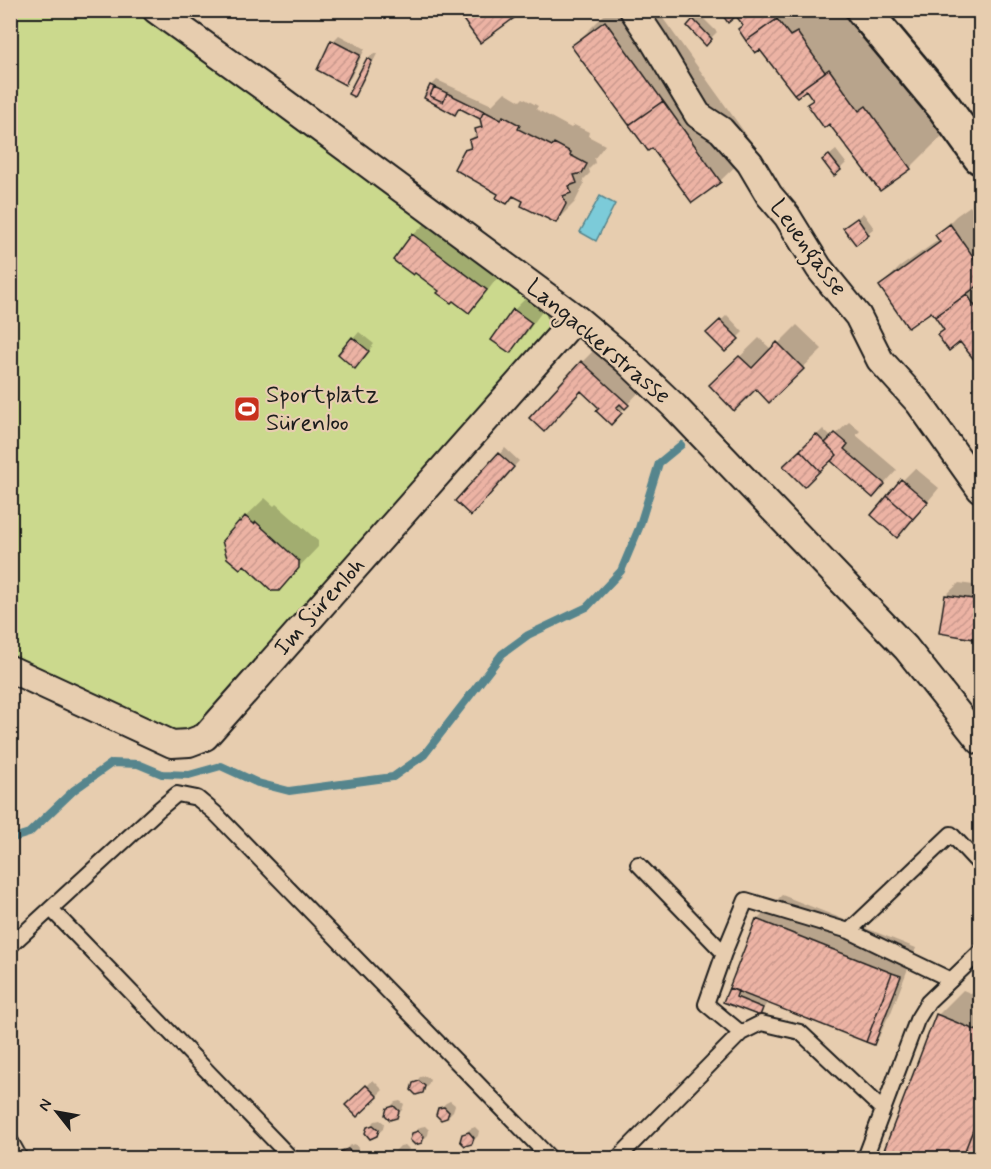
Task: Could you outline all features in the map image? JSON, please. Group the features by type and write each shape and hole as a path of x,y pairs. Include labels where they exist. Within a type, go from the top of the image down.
{"main road":[{"path":"862,10 944,107 981,157"}],"street":[{"name":"Langackerstrasse","path":"156,10 576,318 626,360 674,406 884,624 981,741"},
{"name":"Leuengasse","path":"633,10 698,115 721,129 750,163 769,195 787,216 819,268 858,316 880,360 919,403 981,489"},
{"name":"Im Sürenloh","path":"10,669 172,744 189,743 204,737 576,318"}],"lane":[{"path":"10,946 177,794 197,798 215,813 550,1158"},
{"path":"849,931 951,834 981,865"},
{"path":"638,864 724,953"},
{"path":"741,1034 706,1004 746,900 849,931 951,980"},
{"path":"51,909 291,1158"},
{"path":"865,1158 917,1020 928,1002 981,952"},
{"path":"618,1158 741,1034 762,1023 800,1032 883,1110"},
{"path":"10,1140 20,1158"}],"green space":[{"name":"Sportplatz Sürenloo","path":"12,10 139,11 535,299 545,310 548,318 548,333 198,733 175,738 11,662"}],"water":[{"path":"600,196 615,204 596,241 580,232"}],"building":[{"path":"456,10 525,10 480,43"},
{"path":"719,10 771,10 777,19 746,41 738,29 743,25 736,16 728,23"},
{"path":"693,19 712,39 706,46 687,26"},
{"path":"777,19 790,36 797,32 825,72 794,94 760,50 755,53 746,41"},
{"path":"605,21 663,101 629,125 571,46"},
{"path":"331,40 360,55 345,85 317,70"},
{"path":"367,58 372,61 354,97 348,94"},
{"path":"829,69 859,111 866,106 911,169 880,191 829,124 824,128 807,104 813,100 806,90 797,97 794,94"},
{"path":"430,85 434,87 430,96 443,102 447,93 484,111 480,119 459,108 455,115 424,98"},
{"path":"434,87 447,93 443,102 430,96"},
{"path":"663,101 721,182 692,203 652,148 648,151 629,125"},
{"path":"484,111 501,120 503,116 520,125 518,129 552,146 554,143 587,164 582,173 574,175 577,183 569,186 571,193 563,196 566,204 556,223 521,206 523,201 513,196 507,204 496,198 498,194 454,169 464,150 471,148 469,140 477,137 475,129 482,127 480,119"},
{"path":"829,155 841,170 834,176 822,160"},
{"path":"857,218 869,235 856,245 843,228"},
{"path":"950,224 980,266 980,284 935,317 931,312 908,328 879,286 940,242 935,235"},
{"path":"412,234 487,290 469,313 453,301 451,303 415,273 413,275 393,260"},
{"path":"967,294 980,314 980,367 960,342 949,351 937,335 944,330 935,317"},
{"path":"513,309 532,323 510,353 491,340"},
{"path":"720,320 739,339 725,352 706,333"},
{"path":"352,337 369,351 355,369 338,354"},
{"path":"777,342 804,369 769,403 756,389 734,411 709,385 739,356 752,368"},
{"path":"581,361 629,405 625,409 620,404 616,408 622,413 611,425 596,411 599,408 581,391 544,432 529,418"},
{"path":"835,433 848,444 844,449 885,484 873,498 831,461 837,455 825,443"},
{"path":"816,434 837,455 820,471 800,450"},
{"path":"800,450 820,471 804,487 783,466"},
{"path":"498,453 514,467 471,516 455,501"},
{"path":"901,479 928,502 913,519 887,496"},
{"path":"887,496 913,519 897,538 871,515"},
{"path":"245,516 254,524 256,522 299,561 299,568 279,591 272,591 244,565 240,569 227,558 222,541"},
{"path":"945,595 980,600 980,640 939,633"},
{"path":"756,919 892,973 866,1042 729,988"},
{"path":"892,973 901,976 874,1045 866,1042"},
{"path":"729,988 738,991 736,997 763,1008 760,1016 723,1002"},
{"path":"936,1014 980,1032 980,1112 962,1158 881,1158"},
{"path":"419,1081 425,1086 423,1093 416,1095 411,1090 413,1083"},
{"path":"366,1085 378,1097 357,1117 345,1105"},
{"path":"394,1106 399,1111 397,1118 390,1120 385,1115 387,1108"},
{"path":"444,1107 449,1112 447,1118 441,1120 436,1115 438,1108"},
{"path":"980,1112 980,1147 976,1158 962,1158"},
{"path":"373,1125 379,1130 377,1136 370,1139 365,1133 367,1127"},
{"path":"418,1131 424,1136 422,1143 415,1145 410,1140 412,1133"},
{"path":"469,1132 474,1138 472,1144 465,1146 460,1141 462,1134"},
{"path":"348,1149 353,1154 352,1158 340,1158 341,1151"}],"waterway":[{"path":"10,839 29,833 74,790 112,763 138,764 162,774 189,775 221,766 258,783 289,791 393,777 424,755 502,654 528,635 587,607 621,571 639,528 659,463 681,445"}],"place":[{"name":"Sportplatz Sürenloo","path":"247,409"}]}
